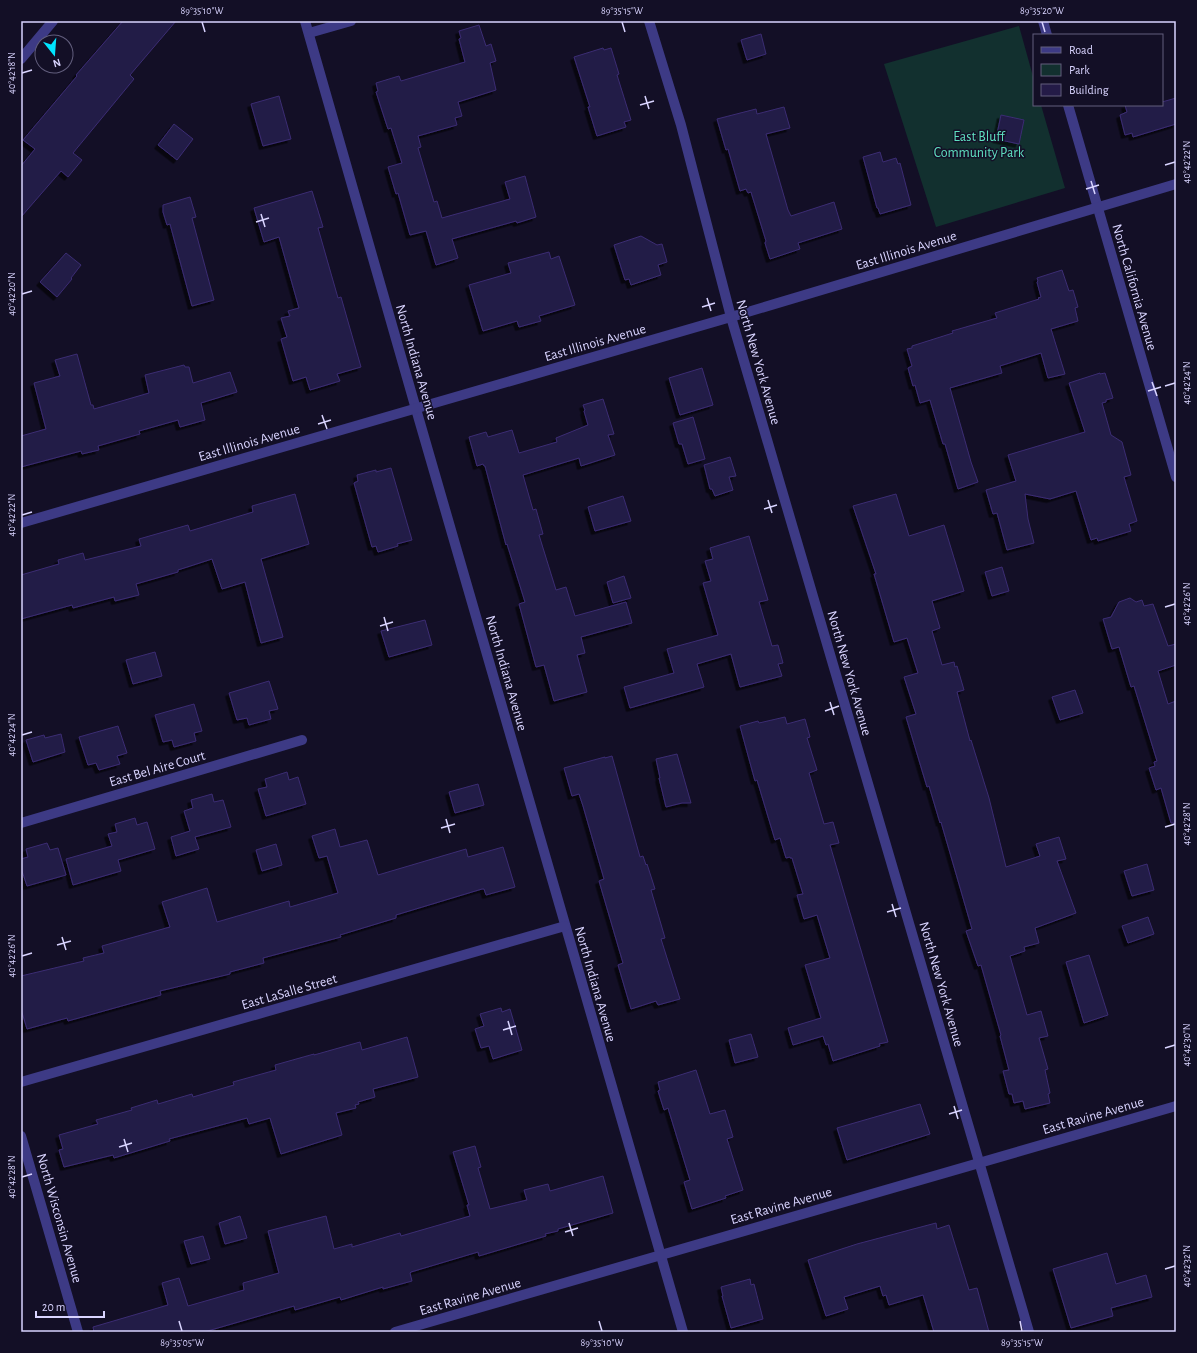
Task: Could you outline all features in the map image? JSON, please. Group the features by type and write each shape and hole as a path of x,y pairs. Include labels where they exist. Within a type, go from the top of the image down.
{"street":[{"path":"21,59 53,21"},
{"name":"North Indiana Avenue","path":"305,21 683,1332"},
{"path":"309,33 351,21"},
{"name":"North New York Avenue","path":"649,21 681,125 731,317 980,1162 1028,1332"},
{"path":"1043,21 1047,34"},
{"name":"North California Avenue","path":"1068,106 1176,477"},
{"name":"East Illinois Avenue","path":"21,523 731,317 1176,184"},
{"name":"East Bel Aire Court","path":"21,823 302,740"},
{"name":"East LaSalle Street","path":"21,1082 565,926"},
{"name":"East Ravine Avenue","path":"395,1332 1176,1106"},
{"name":"North Wisconsin Avenue","path":"21,1136 78,1332"}],"green space":[{"name":"East Bluff Community Park","path":"1019,26 1033,76 1033,106 1041,106 1065,188 936,227 884,64"}],"building":[{"path":"123,21 176,21 130,75 134,79 73,153 82,160 68,177 61,171 21,217 21,166 35,149 23,140 77,76 76,75"},
{"path":"479,25 486,46 491,44 496,61 490,63 496,90 458,102 462,116 455,118 457,125 418,136 421,147 418,148 434,202 437,201 442,218 510,199 505,182 525,176 536,217 452,239 458,258 436,265 426,231 410,235 398,193 396,194 388,167 402,163 391,128 388,129 376,92 378,91 376,83 399,76 401,81 465,62 459,39 461,38 459,31"},
{"path":"761,34 766,54 747,60 741,40"},
{"path":"603,48 604,50 611,48 619,74 617,75 631,120 624,122 626,127 597,136 588,107 590,107 574,57"},
{"path":"279,96 291,139 263,146 251,104"},
{"path":"1176,98 1176,124 1133,137 1132,133 1125,135 1120,115 1127,112 1125,106 1163,106 1163,102"},
{"path":"784,107 790,128 766,134 788,210 791,216 834,202 842,229 798,243 800,249 770,259 751,192 748,193 746,189 740,191 728,149 726,150 717,119 756,109 757,114"},
{"path":"1001,115 1024,120 1019,144 996,139"},
{"path":"174,124 193,139 177,160 158,145"},
{"path":"880,152 883,162 896,158 898,164 900,163 911,205 880,214 863,157"},
{"path":"312,191 323,227 318,228 338,298 341,297 361,367 337,374 340,381 310,390 306,377 293,381 281,339 287,337 281,318 290,316 288,311 299,308 279,237 264,242 254,208"},
{"path":"190,197 196,217 192,218 214,300 192,306 170,224 167,225 163,212 163,205"},
{"path":"641,236 657,245 662,244 667,262 658,265 661,275 631,285 629,279 625,280 614,245"},
{"path":"549,252 551,259 559,256 575,305 539,316 541,321 519,327 517,321 483,331 469,285 511,273 508,263"},
{"path":"66,253 81,265 57,297 40,282"},
{"path":"1062,270 1069,291 1073,290 1078,307 1075,308 1078,321 1051,329 1065,374 1048,378 1041,353 1000,366 1002,373 950,388 978,482 958,489 930,400 920,403 915,385 913,386 908,368 912,366 907,349 953,333 952,331 997,318 995,313 1039,299 1038,298 1041,297 1037,278"},
{"path":"77,354 91,405 93,405 94,409 149,393 145,375 184,365 185,367 189,367 193,383 230,372 237,392 201,403 205,420 180,427 178,420 139,431 140,434 98,446 99,450 82,454 81,451 21,467 21,436 46,429 34,383 60,376 55,360"},
{"path":"702,368 713,405 680,415 669,378"},
{"path":"1100,373 1105,373 1113,398 1102,403 1111,435 1122,442 1131,475 1124,477 1137,521 1129,524 1131,531 1098,541 1097,538 1091,540 1076,491 1050,499 1025,494 1028,519 1034,543 1007,550 997,513 993,514 986,490 1016,481 1008,455 1085,432 1069,383"},
{"path":"603,399 614,434 608,435 615,455 581,466 579,458 523,475 533,510 536,509 543,534 539,535 556,590 566,587 575,616 626,602 632,623 581,637 585,653 577,655 587,692 554,701 544,665 536,667 519,604 525,602 507,544 506,545 485,466 483,464 477,466 469,437 486,432 488,437 512,430 519,453 557,442 556,438 588,425 583,405"},
{"path":"693,417 705,459 688,464 682,444 679,444 673,423"},
{"path":"730,457 736,476 729,477 733,490 715,496 712,489 710,489 704,465"},
{"path":"391,468 412,540 397,544 398,546 378,552 376,546 372,547 354,483 358,481 357,475"},
{"path":"295,494 309,544 261,559 283,637 261,643 245,582 222,589 212,559 178,570 178,572 136,584 139,595 115,601 114,597 73,608 72,605 21,619 21,575 59,564 58,560 83,553 85,560 141,546 139,539 188,525 190,531 253,512 252,506"},
{"path":"896,494 909,536 944,525 964,591 932,601 940,628 932,631 942,665 954,662 955,667 957,666 964,690 957,692 970,741 971,740 989,798 1006,867 1040,856 1036,844 1059,837 1066,859 1057,861 1076,913 1035,928 1039,943 1024,947 1025,951 1010,956 1027,1015 1041,1011 1048,1036 1039,1038 1048,1069 1045,1070 1050,1093 1048,1094 1050,1103 1025,1109 1023,1101 1014,1103 1012,1094 1009,1094 1003,1071 1009,1070 1001,1035 981,965 978,966 966,931 972,929 941,822 940,823 929,786 927,787 906,717 916,714 904,677 918,673 907,638 894,642 874,574 876,574 853,506"},
{"path":"623,496 631,521 595,531 588,507"},
{"path":"749,536 768,600 759,602 772,646 778,645 783,663 778,664 782,676 740,687 731,654 697,664 704,687 630,708 624,687 674,673 667,649 718,635 703,583 711,581 705,561 713,559 710,548"},
{"path":"1002,567 1009,591 992,596 985,572"},
{"path":"624,576 631,598 613,603 607,582"},
{"path":"1130,598 1136,602 1142,600 1144,606 1153,604 1168,646 1176,644 1176,665 1158,671 1168,704 1176,701 1176,823 1171,823 1161,788 1156,790 1149,768 1155,766 1154,762 1157,761 1134,686 1131,687 1119,647 1112,649 1103,619 1111,617 1119,602"},
{"path":"425,620 432,645 389,657 381,631"},
{"path":"155,652 162,676 133,684 126,660"},
{"path":"269,681 278,709 269,711 271,719 249,725 247,718 237,720 229,693"},
{"path":"1075,690 1083,713 1060,720 1052,697"},
{"path":"194,704 202,731 194,733 196,741 174,747 172,740 163,742 155,715"},
{"path":"785,717 787,724 805,719 810,737 807,738 817,770 809,773 824,824 833,822 839,843 830,845 888,1042 833,1061 828,1044 826,1045 823,1036 793,1045 788,1028 821,1018 805,965 830,958 817,915 804,919 797,895 803,894 792,858 786,858 780,838 775,840 757,780 755,781 740,726 758,721 759,723"},
{"path":"118,726 127,753 117,756 120,764 99,770 96,763 88,765 79,737"},
{"path":"61,734 65,752 33,762 26,740 44,735 45,738"},
{"path":"677,754 691,803 682,803 666,807 656,759"},
{"path":"612,756 640,857 643,856 646,865 647,864 655,889 651,890 665,938 661,939 680,999 658,1005 656,1001 631,1009 618,965 623,963 599,881 604,879 579,794 572,796 564,768"},
{"path":"287,772 289,780 298,777 306,804 266,816 258,789 267,787 265,779"},
{"path":"478,784 484,805 455,813 449,792"},
{"path":"212,794 214,802 223,800 231,827 195,837 199,849 176,856 171,837 190,831 184,811 193,808 191,800"},
{"path":"135,818 137,825 147,822 155,849 118,860 121,871 73,885 66,859 112,846 108,834 117,832 115,824"},
{"path":"335,829 340,847 367,840 378,875 466,849 468,857 503,847 515,887 486,895 484,889 482,889 396,915 396,918 340,935 341,937 263,958 264,963 230,972 230,974 160,991 161,995 68,1021 67,1018 27,1029 21,1009 21,976 84,961 83,958 104,953 102,946 170,927 162,902 207,888 217,922 289,901 290,907 338,893 327,856 319,858 312,836"},
{"path":"47,843 50,850 58,848 66,875 27,886 21,868 21,859 28,857 26,849"},
{"path":"276,844 282,865 262,871 256,850"},
{"path":"1147,864 1154,890 1132,896 1124,871"},
{"path":"1148,917 1154,934 1128,943 1122,926"},
{"path":"1089,955 1108,1015 1084,1023 1066,962"},
{"path":"501,1008 502,1012 510,1009 522,1050 493,1059 489,1046 481,1048 475,1029 484,1026 480,1014"},
{"path":"751,1034 758,1057 735,1063 729,1040"},
{"path":"407,1037 418,1077 373,1089 375,1097 358,1102 359,1104 355,1105 356,1108 336,1113 342,1135 281,1154 270,1118 249,1124 247,1118 169,1139 170,1141 114,1158 113,1155 64,1167 59,1150 63,1149 59,1135 98,1124 96,1120 132,1110 131,1108 157,1100 158,1104 192,1094 193,1097 234,1085 233,1082 276,1070 275,1065 314,1054 360,1042 362,1050"},
{"path":"696,1070 710,1114 725,1110 733,1137 727,1139 743,1190 725,1196 726,1198 692,1209 684,1182 690,1180 668,1108 664,1110 658,1091 660,1090 658,1082"},
{"path":"920,1104 930,1134 847,1160 837,1128"},
{"path":"475,1146 481,1167 478,1168 490,1209 527,1200 524,1190 548,1184 550,1191 603,1176 613,1213 558,1229 558,1231 545,1234 546,1236 479,1256 478,1252 411,1272 412,1281 383,1289 383,1287 341,1300 340,1297 295,1310 294,1306 204,1332 94,1332 93,1327 168,1305 162,1283 179,1278 188,1306 244,1290 243,1283 279,1273 268,1231 326,1216 334,1249 352,1244 352,1247 400,1233 401,1236 470,1216 467,1205 469,1205 453,1152"},
{"path":"240,1216 247,1238 225,1244 219,1223"},
{"path":"936,1223 937,1229 949,1225 969,1290 977,1288 989,1332 934,1332 923,1295 889,1305 886,1295 883,1296 880,1286 844,1297 848,1309 826,1316 808,1260 857,1244"},
{"path":"203,1236 210,1259 191,1264 184,1241"},
{"path":"1107,1253 1116,1284 1146,1275 1152,1297 1111,1308 1113,1316 1071,1328 1053,1269"},
{"path":"750,1279 751,1285 754,1284 763,1319 731,1328 721,1287"}]}
